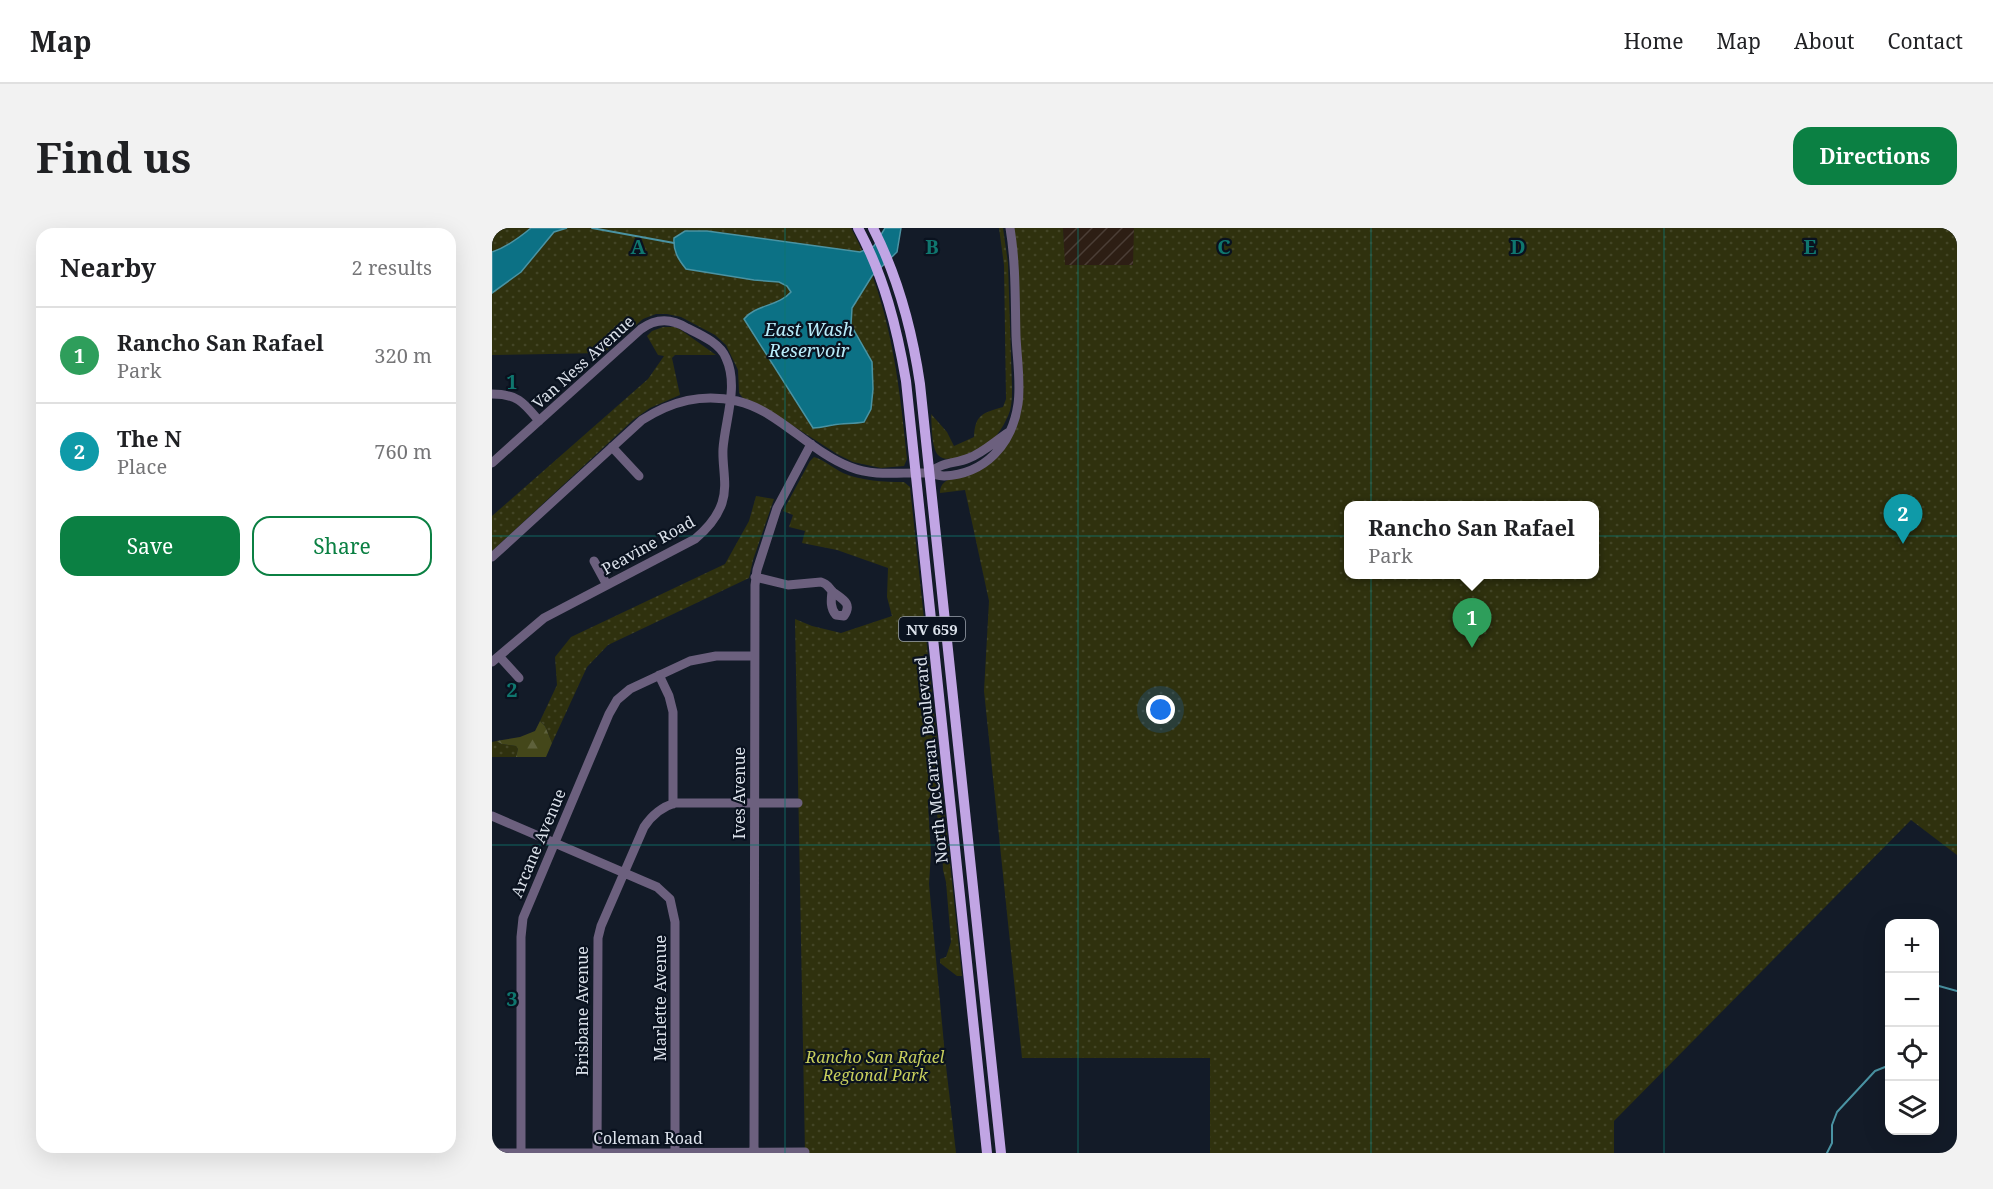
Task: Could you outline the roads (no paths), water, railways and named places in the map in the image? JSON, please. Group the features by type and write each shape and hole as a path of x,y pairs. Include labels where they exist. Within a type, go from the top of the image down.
{"main road":[{"name":"North McCarran Boulevard","path":"858,228 878,272 897,335 906,381 987,1153"},
{"name":"North McCarran Boulevard","path":"873,229 893,273 909,326 920,384 1001,1153"},
{"path":"957,868 970,866"}],"street":[{"path":"492,557 642,420 666,406 697,398 730,399 747,403 835,460 859,470 880,474 929,473 941,465 960,462 978,454 1009,432 1016,413 1018,392 1014,266 1010,228"},
{"name":"Van Ness Avenue","path":"492,463 641,329 647,324 660,320 669,320 684,326 722,350 730,370 730,399"},
{"path":"492,394 519,399 539,421"},
{"name":"Peavine Road","path":"496,659 544,618 695,539 711,524 722,506 724,497 723,450 730,399"},
{"name":"Ives Avenue","path":"754,1153 755,577 779,502 811,444"},
{"path":"612,447 639,476"},
{"path":"594,561 607,585"},
{"path":"755,577 782,585 827,583 832,591"},
{"name":"Arcane Avenue","path":"521,1153 521,927 526,910 613,706 630,689 699,658 754,656"},
{"path":"496,659 519,678"},
{"path":"659,675 669,696 673,712 673,804 798,803"},
{"name":"Brisbane Avenue","path":"597,1153 597,944 601,926 640,835 649,819 661,809 673,804"},
{"name":"Marlette Avenue","path":"492,816 624,872 661,890 670,899 675,922 675,1153"},
{"name":"Coleman Road","path":"492,1153 805,1152"}],"water":[{"path":"531,228 567,228 554,232 521,272 492,293 492,252 513,242"},
{"name":"East Wash Reservoir","path":"885,228 901,228 897,252 872,276 852,308 851,325 872,362 871,409 864,422 813,428 744,319 754,311 786,297 791,292 787,286 779,282 686,269 677,255 674,238 685,231 707,231 860,252 874,246"}],"waterway":[{"path":"592,228 674,243"},
{"path":"1939,986 1957,991"},
{"path":"1827,1153 1832,1143 1832,1125 1837,1112 1875,1071 1885,1067"}],"place":[{"name":"The N","path":"1903,544"},
{"name":"Rancho San Rafael","path":"1472,648"}],"park label":[{"name":"Rancho San Rafael Regional Park","path":"875,1066"}]}
